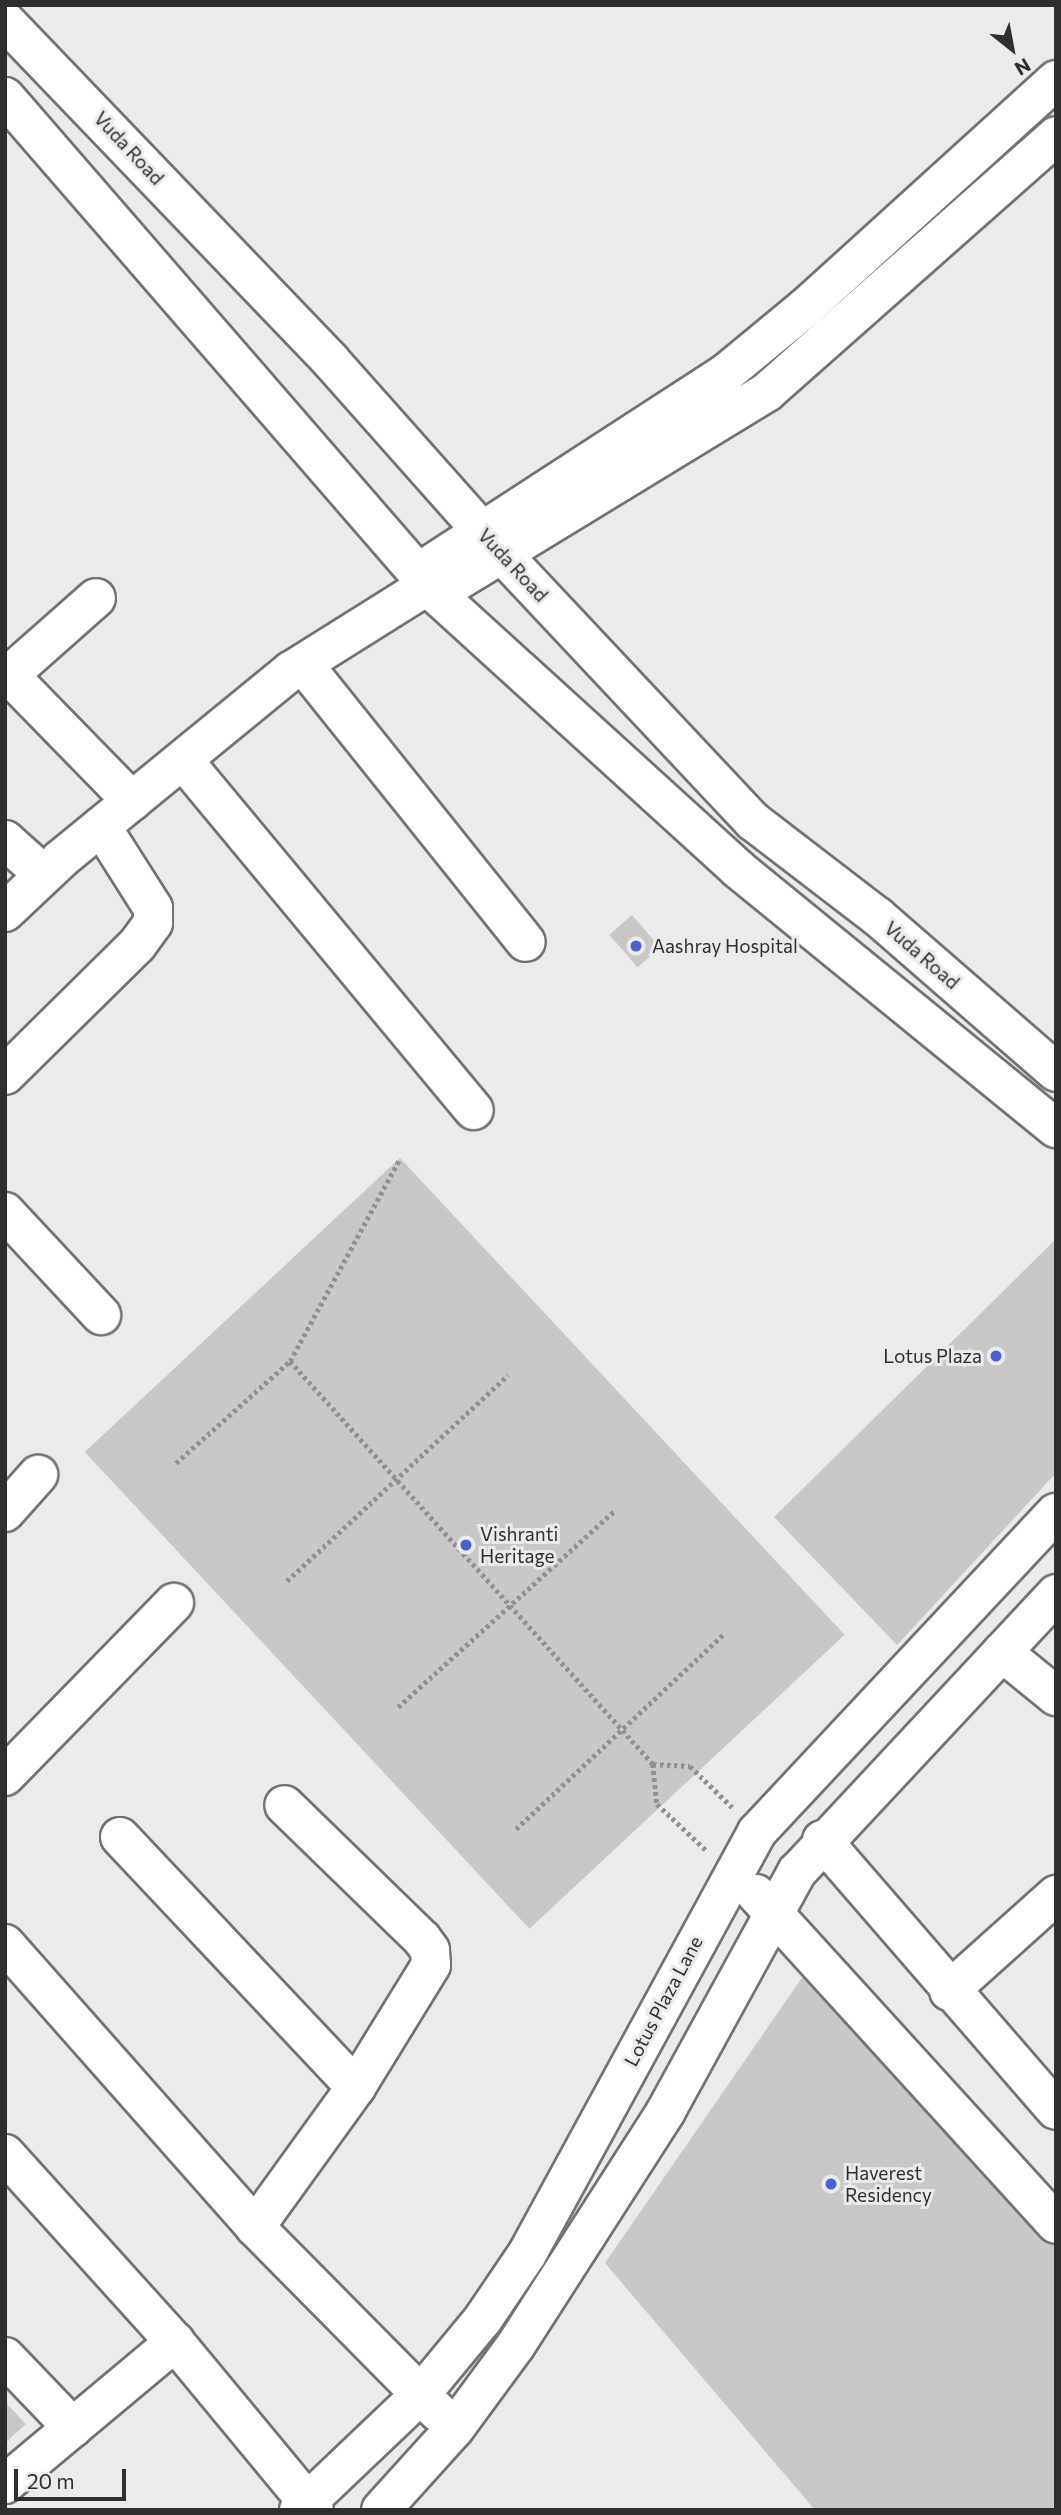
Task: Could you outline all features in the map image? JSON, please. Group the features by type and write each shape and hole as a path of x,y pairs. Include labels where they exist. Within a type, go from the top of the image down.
{"street":[{"name":"Vuda Road","path":"5,21 330,360 522,524 754,822 878,917 1056,1072"},
{"path":"5,912 101,826 303,664 522,524 726,373 806,307 1056,79"},
{"path":"5,97 428,584 728,860 1056,1128"},
{"path":"522,524 767,392 1056,136"},
{"path":"96,597 7,673 132,801"},
{"path":"303,664 526,943"},
{"path":"183,760 474,1110"},
{"path":"5,1075 137,945 153,923 153,908 101,826"},
{"path":"5,840 44,875"},
{"path":"5,1212 101,1315"},
{"path":"5,1512 38,1475"},
{"name":"Lotus Plaza Lane","path":"307,2507 421,2394 483,2319 527,2254 732,1873 757,1832 1056,1513"},
{"path":"381,2509 455,2428 516,2345 666,2111 797,1872 822,1840 1056,1594"},
{"path":"6,1775 174,1603"},
{"path":"1002,1652 1056,1696"},
{"path":"255,2227 356,2087 425,1980 431,1965 430,1950 284,1805"},
{"path":"757,1832 797,1872"},
{"path":"120,1837 356,2087"},
{"path":"822,1840 949,1991 1056,2110"},
{"path":"732,1873 774,1910 1056,2224"},
{"path":"949,1991 1056,1895"},
{"path":"5,1944 255,2227 455,2428"},
{"path":"5,2154 175,2342 307,2507"},
{"path":"5,2484 175,2342"},
{"path":"5,2357 73,2428"}],"path":[{"path":"176,1463 290,1361 400,1158"},
{"path":"290,1361 653,1764 657,1804 732,1873"},
{"path":"287,1581 508,1375"},
{"path":"398,1707 614,1511"},
{"path":"516,1829 624,1731 725,1633"},
{"path":"653,1764 691,1766 757,1832"}],"building":[{"path":"632,915 660,947 638,967 609,935"},
{"name":"Vishranti Heritage","path":"400,1158 845,1635 529,1929 85,1452"},
{"name":"Lotus Plaza","path":"1056,1239 1056,1473 897,1645 774,1517"},
{"name":"Haverest Residency","path":"808,1969 1056,2244 1056,2510 815,2510 605,2263"},
{"path":"5,2402 26,2424 5,2443"}],"place":[{"name":"Aashray Hospital","path":"636,946"},
{"name":"Lotus Plaza","path":"996,1356"},
{"name":"Vishranti Heritage","path":"466,1545"},
{"name":"Haverest Residency","path":"831,2184"}]}
